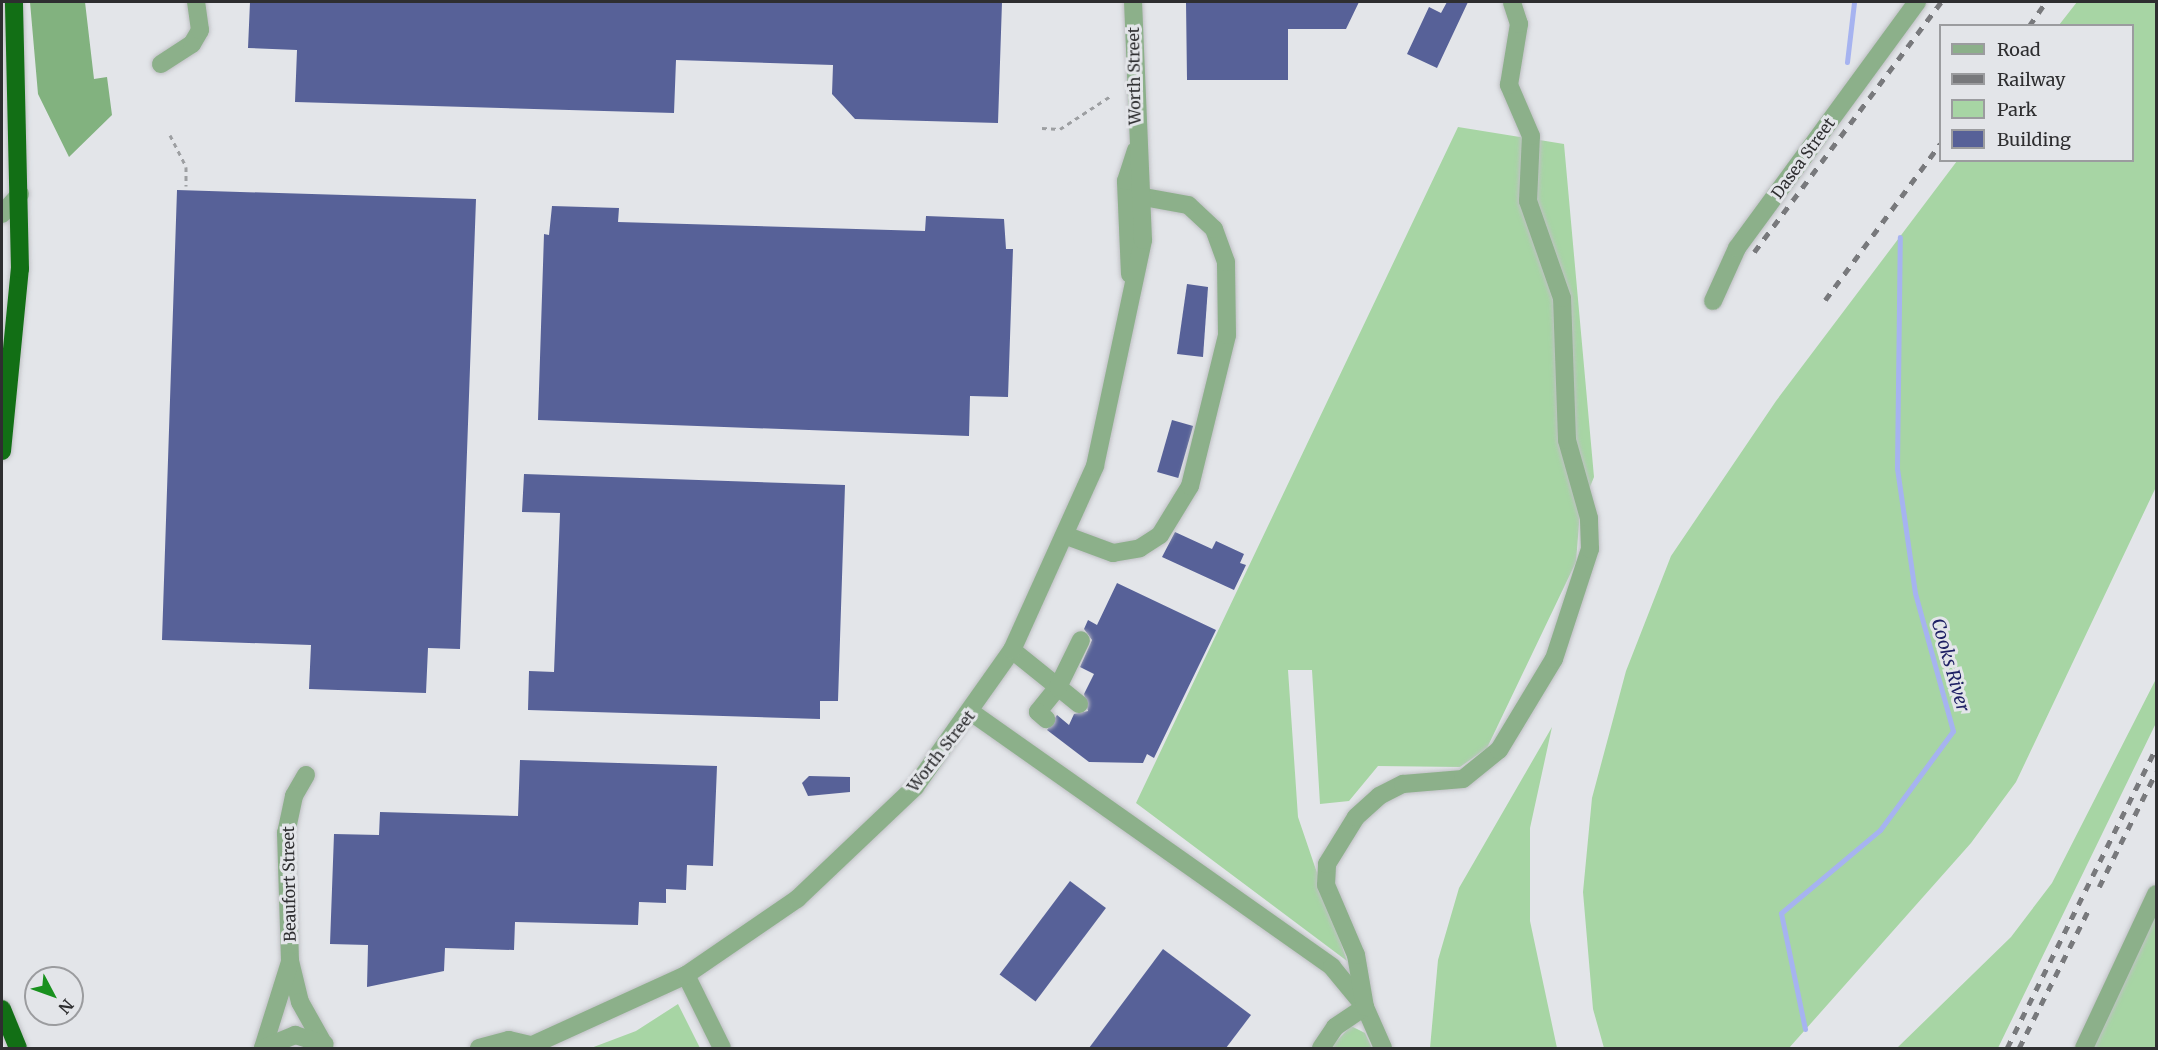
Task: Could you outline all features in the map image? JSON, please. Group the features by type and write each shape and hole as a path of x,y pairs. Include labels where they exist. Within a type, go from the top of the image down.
{"highway":[{"path":"2,451 20,269 14,2"},
{"path":"2,1008 18,1048"}],"street":[{"path":"161,64 192,44 200,30 196,2"},
{"name":"Worth Street","path":"479,1048 509,1040 528,1047 686,975 829,872 915,787 971,712 1012,650 1067,536 1110,408 1131,282 1143,240 1143,197 1136,151 1133,2"},
{"path":"1383,1048 1365,1007 1356,955 1326,885 1328,864 1356,817 1379,796 1403,784 1463,779 1499,750 1554,659 1590,549 1589,518 1567,440 1562,298 1528,201 1531,136 1509,86 1519,24 1512,2"},
{"path":"1903,22 1912,2"},
{"path":"1903,22 1917,2"},
{"name":"Dasea Street","path":"1713,301 1737,248 1903,22"},
{"name":"Worth Street","path":"1131,282 1126,181 1136,151"},
{"path":"2,213 20,194"},
{"path":"1067,536 1113,553 1140,548 1160,535 1190,486 1227,335 1226,262 1214,229 1188,205 1143,197"},
{"path":"1046,718 1038,712 1058,687 1081,640"},
{"path":"1012,650 1079,704"},
{"path":"971,712 1285,930 1332,967 1365,1007"},
{"name":"Beaufort Street","path":"306,775 294,796 286,832 290,961 300,1002 327,1046"},
{"path":"2084,1048 2157,894"},
{"name":"Beaufort Street","path":"263,1048 290,961"},
{"path":"686,975 722,1048"},
{"path":"1321,1048 1335,1027 1365,1007"},
{"path":"263,1048 295,1035 327,1046"}],"path":[{"path":"1042,128 1060,129 1109,97"},
{"path":"170,135 186,167 186,186"}],"green space":[{"path":"30,2 85,2 94,79 107,77 112,115 69,157 38,94"},
{"path":"2077,2 2156,2 2156,487 2016,782 1971,843 1789,1048 1604,1048 1593,1009 1583,892 1592,798 1626,671 1671,556 1776,401 1956,162 2134,162 2134,24 2060,24"},
{"path":"1458,127 1564,144 1594,477 1580,511 1576,562 1487,748 1460,767 1378,766 1349,801 1320,804 1312,670 1288,670 1298,817 1347,961 1136,803"},
{"path":"2156,679 2156,723 1998,1048 1897,1048 2011,937 2052,883"},
{"path":"1552,727 1530,828 1530,921 1557,1048 1430,1048 1438,960 1459,888"},
{"path":"2156,892 2156,1048 2080,1048"},
{"path":"678,1004 700,1048 591,1048 636,1031"},
{"path":"1351,1026 1365,1033 1372,1048 1330,1048"}],"building":[{"path":"250,2 1002,2 998,123 855,119 832,94 833,65 676,60 674,113 295,102 297,50 248,48"},
{"path":"1186,2 1359,2 1346,29 1288,29 1288,80 1187,80"},
{"path":"1447,2 1468,2 1437,68 1407,54 1429,7 1441,13"},
{"path":"177,190 476,199 460,649 428,648 426,693 309,689 311,645 162,640"},
{"path":"552,206 619,208 618,222 925,231 926,216 1004,219 1006,249 1013,249 1008,397 970,396 969,436 538,420 544,234 549,235"},
{"path":"1187,284 1208,287 1203,357 1177,354"},
{"path":"1172,420 1193,426 1178,478 1157,472"},
{"path":"524,474 845,485 838,701 820,701 820,719 528,710 529,671 554,672 560,513 522,512"},
{"path":"1175,532 1212,549 1216,541 1244,554 1240,563 1246,565 1234,590 1162,557"},
{"path":"1117,583 1216,630 1154,758 1147,754 1143,763 1089,762 1047,730 1057,715 1069,725 1074,714 1088,711 1084,694 1094,674 1080,667 1092,640 1084,629 1088,620 1097,625"},
{"path":"520,760 717,766 713,866 687,865 686,890 666,889 666,903 639,902 638,925 515,922 514,950 445,948 444,971 367,987 368,945 330,944 334,834 379,835 380,812 518,816"},
{"path":"809,776 850,777 850,792 808,796 802,783"},
{"path":"1070,881 1106,908 1036,1002 1000,974"},
{"path":"1163,949 1251,1015 1226,1048 1089,1048"}],"waterway":[{"name":"Cooks River","path":"1847,62 1854,2"},
{"name":"Cooks River","path":"1805,1029 1781,913 1880,830 1953,731 1915,593 1897,468 1900,237"}],"railway":[{"path":"1754,252 1941,2"},
{"path":"2030,24 2046,2"},
{"path":"1825,300 1939,145"},
{"path":"2007,1048 2156,748"},
{"path":"2099,887 2156,772"},
{"path":"2019,1048 2090,907"}]}
